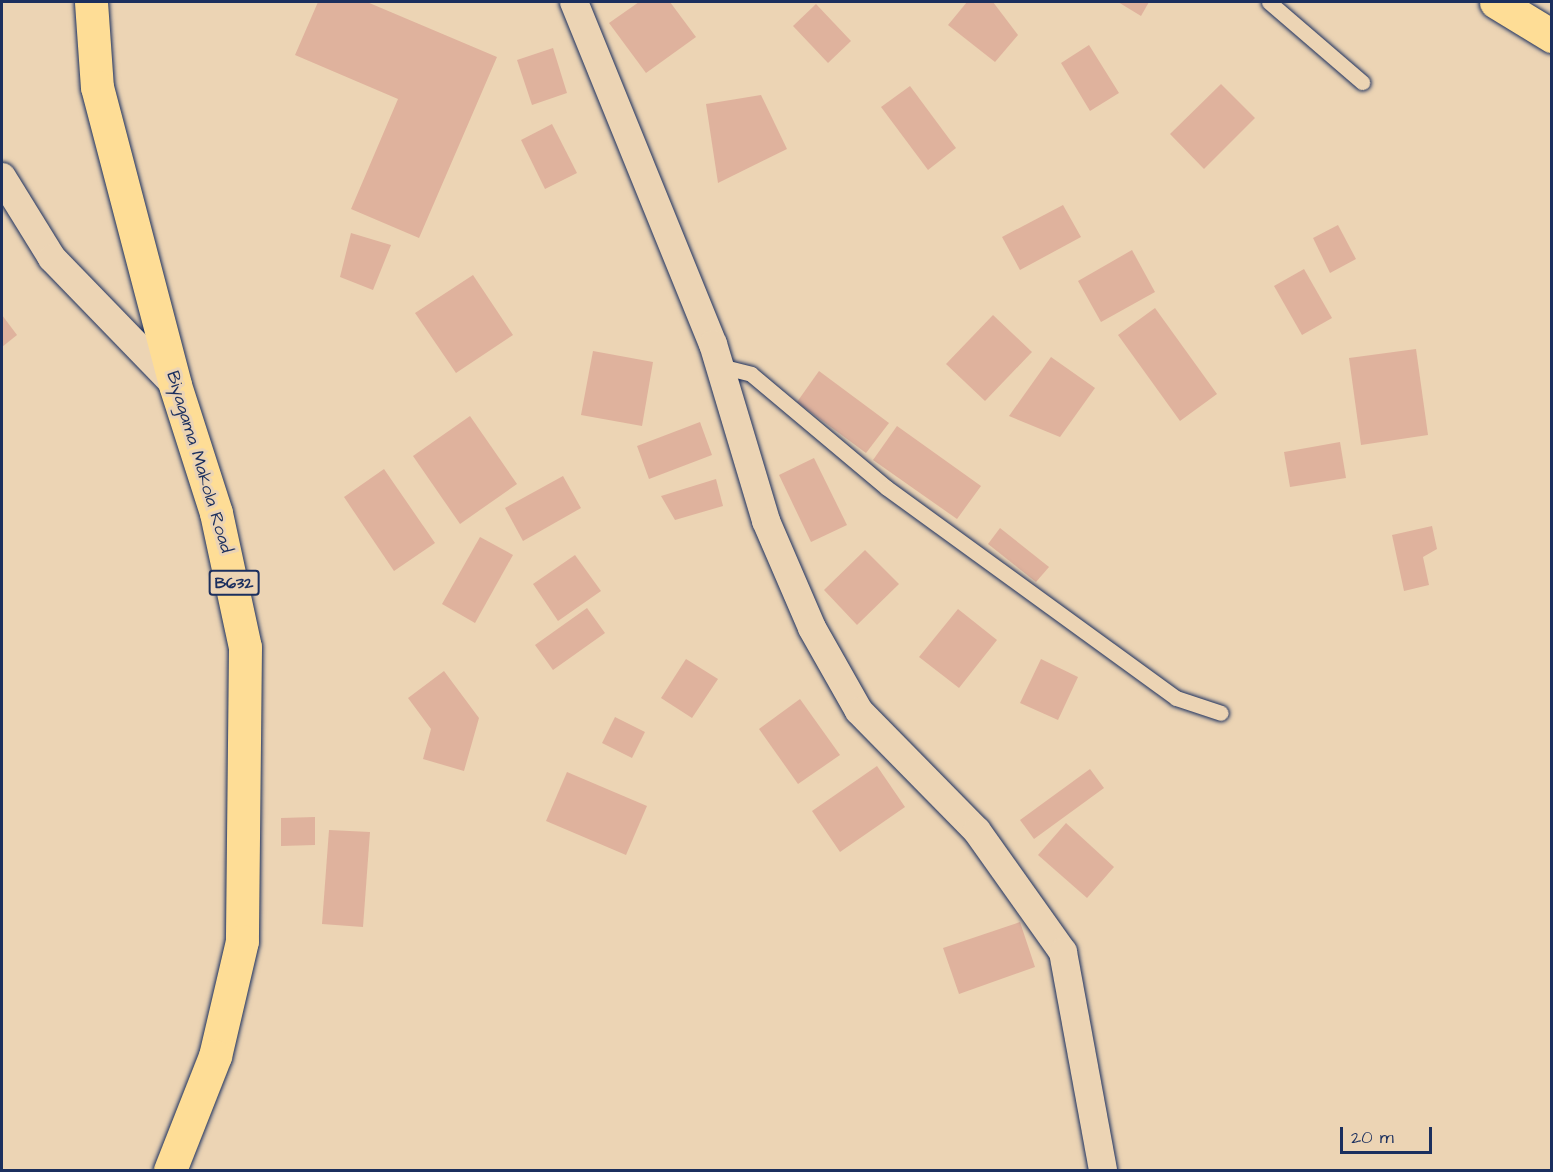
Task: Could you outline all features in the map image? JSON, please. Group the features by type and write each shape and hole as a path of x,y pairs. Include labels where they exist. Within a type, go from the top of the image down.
{"main road":[{"name":"Biyagama Makola Road","path":"92,2 97,87 175,385 234,582 245,646 248,728 242,941 215,1056 170,1170"},
{"path":"1496,2 1551,36"}],"street":[{"path":"574,2 720,366 766,521 812,628 859,711 977,831 1063,952 1103,1170"},
{"path":"2,177 52,258 175,385"}],"lane":[{"path":"1269,2 1362,82"},
{"path":"720,366 751,374 887,488 1176,698 1221,713"}],"building":[{"path":"318,2 367,2 497,57 419,238 351,209 398,99 295,55"},
{"path":"639,2 670,2 696,37 646,73 609,23"},
{"path":"967,2 993,2 1018,35 995,62 948,25"},
{"path":"1118,2 1149,2 1141,16"},
{"path":"816,4 851,41 828,63 793,26"},
{"path":"1089,45 1119,93 1090,111 1061,63"},
{"path":"553,48 567,93 532,105 517,60"},
{"path":"1221,84 1255,118 1204,169 1170,134"},
{"path":"910,86 956,148 928,170 881,107"},
{"path":"761,95 787,149 718,183 706,104"},
{"path":"552,124 577,173 545,189 521,140"},
{"path":"1063,205 1081,237 1020,270 1002,237"},
{"path":"1338,225 1356,259 1330,273 1313,238"},
{"path":"351,233 391,245 373,290 340,277"},
{"path":"1132,250 1155,292 1101,322 1078,281"},
{"path":"1304,269 1332,318 1302,335 1274,286"},
{"path":"473,275 513,335 456,373 415,313"},
{"path":"1155,308 1217,394 1180,421 1118,335"},
{"path":"2,315 17,335 2,347"},
{"path":"993,315 1032,352 985,401 946,364"},
{"path":"1416,349 1428,435 1361,445 1349,358"},
{"path":"593,351 653,362 642,426 581,415"},
{"path":"1051,357 1095,388 1060,437 1009,416"},
{"path":"819,371 889,423 866,453 797,402"},
{"path":"470,416 517,484 460,524 413,456"},
{"path":"700,422 712,455 649,479 637,446"},
{"path":"897,426 981,486 957,519 873,460"},
{"path":"1340,442 1346,478 1290,487 1284,452"},
{"path":"814,458 847,525 811,542 779,475"},
{"path":"384,469 435,543 394,571 344,497"},
{"path":"563,476 581,508 523,541 505,508"},
{"path":"716,479 723,506 675,520 661,496"},
{"path":"1432,526 1437,549 1423,557 1429,585 1404,591 1392,535"},
{"path":"1000,528 1049,567 1036,582 988,544"},
{"path":"480,537 513,555 475,623 442,604"},
{"path":"865,550 899,584 857,625 824,590"},
{"path":"575,555 601,591 558,621 533,584"},
{"path":"587,608 605,633 553,670 535,645"},
{"path":"958,609 997,640 959,688 919,657"},
{"path":"686,659 718,679 692,718 661,698"},
{"path":"1041,659 1078,677 1058,720 1020,703"},
{"path":"444,671 479,718 464,771 423,759 431,729 408,698"},
{"path":"800,699 840,755 798,784 759,729"},
{"path":"615,717 645,732 632,758 602,743"},
{"path":"877,766 905,807 840,852 812,811"},
{"path":"1090,769 1104,788 1034,839 1020,820"},
{"path":"567,772 647,806 626,855 546,821"},
{"path":"315,817 315,845 281,846 281,818"},
{"path":"1066,823 1114,867 1087,898 1038,855"},
{"path":"329,830 370,832 363,927 322,924"},
{"path":"1020,922 1035,967 959,994 943,948"}]}
